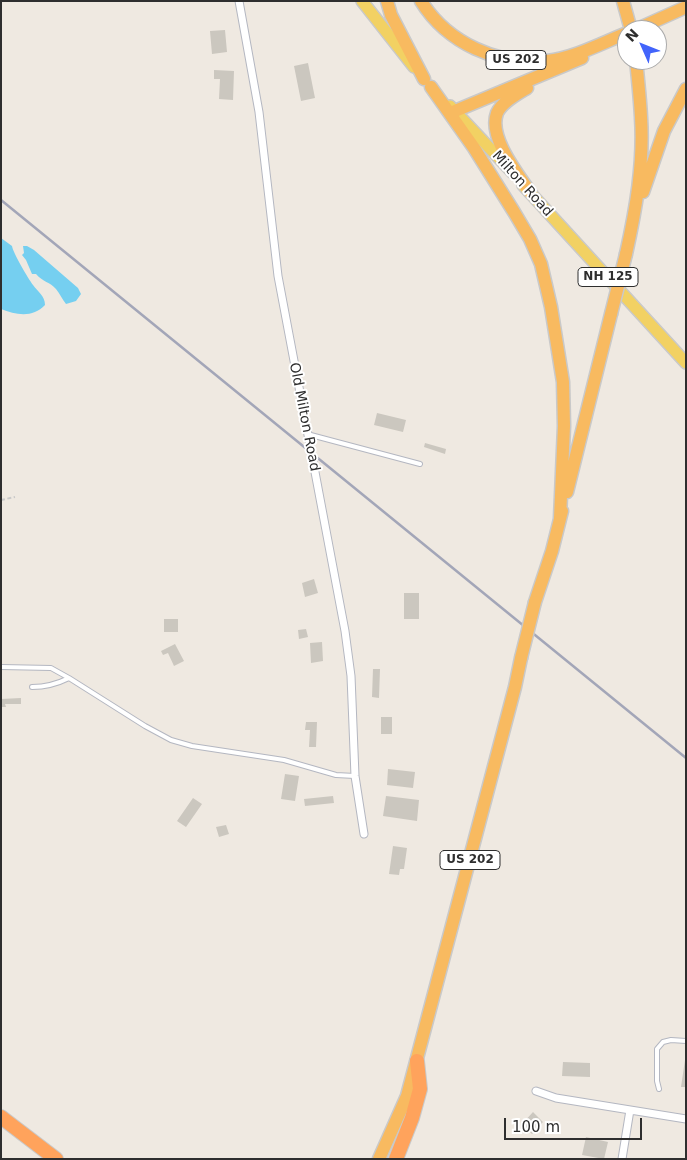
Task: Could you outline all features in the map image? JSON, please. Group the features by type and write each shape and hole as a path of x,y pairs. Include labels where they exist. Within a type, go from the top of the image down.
{"highway":[{"path":"387,1 390,16 428,83 474,148 514,212 530,239 540,264 551,306 563,382 564,426 560,518"},
{"name":"US 202","path":"422,1 435,21 461,41 485,53 513,60 549,61 569,56 617,38"},
{"path":"623,2 631,20"},
{"path":"657,20 686,7"},
{"path":"456,111 595,53 617,40"},
{"name":"US 202","path":"379,1159 407,1096 417,1061 515,687 535,602 552,551 626,254 634,218 641,153 642,118 637,70"},
{"path":"530,192 497,138 495,126 497,113 515,95 551,72"},
{"name":"US 202","path":"634,218 664,131 686,88"},
{"name":"US 202","path":"396,1159 412,1118 420,1089 417,1061"},
{"path":"1,1117 56,1159"}],"main road":[{"name":"Milton Road","path":"362,1 428,83 456,111 686,363"}],"street":[{"name":"Old Milton Road","path":"239,1 259,112 278,276 345,631 351,676 355,776 364,834"},
{"path":"536,1091 556,1098 686,1119"},
{"path":"622,1159 630,1110"}],"lane":[{"path":"307,434 420,464"},
{"path":"1,667 51,668 171,740 192,746 284,760 336,775 355,776"},
{"path":"32,687 56,684 69,678"},
{"path":"660,1089 657,1081 657,1049 663,1042 671,1040 686,1041"}],"path":[{"path":"1,500 15,497"}],"water":[{"path":"1,238 12,246 24,271 44,299 45,305 35,312 18,314 1,309"},
{"path":"23,246 34,250 78,288 81,294 76,301 66,304 54,287 36,274 32,274 22,255 24,253"}],"building":[{"path":"225,30 227,52 212,54 210,31"},
{"path":"308,63 315,98 301,101 294,66"},
{"path":"214,70 234,71 233,100 219,99 220,79 214,79"},
{"path":"377,413 406,420 403,432 374,425"},
{"path":"425,443 446,449 445,454 424,447"},
{"path":"314,579 318,593 305,597 302,583"},
{"path":"404,593 419,593 419,619 404,619"},
{"path":"164,619 178,619 178,632 164,632"},
{"path":"306,629 308,637 299,639 298,630"},
{"path":"322,642 323,661 311,663 310,643"},
{"path":"175,644 184,661 174,666 168,653 163,655 161,651"},
{"path":"373,669 380,669 379,698 372,697"},
{"path":"21,698 21,704 5,704 6,707 1,707 1,699"},
{"path":"381,717 392,717 392,734 381,734"},
{"path":"306,722 317,722 316,747 309,747 310,730 305,730"},
{"path":"388,769 415,772 413,788 387,785"},
{"path":"285,774 299,776 295,801 281,799"},
{"path":"333,796 334,803 305,806 304,799"},
{"path":"386,796 419,800 417,821 383,816"},
{"path":"193,798 202,804 186,827 177,821"},
{"path":"226,825 229,834 219,837 216,827"},
{"path":"393,846 407,848 404,869 400,869 399,875 389,874"},
{"path":"685,1060 686,1087 681,1087"},
{"path":"563,1062 590,1063 590,1077 562,1076"},
{"path":"533,1112 543,1122 532,1134 522,1124"},
{"path":"586,1137 608,1142 604,1159 582,1155"}],"railway":[{"path":"1,200 686,758"}]}
